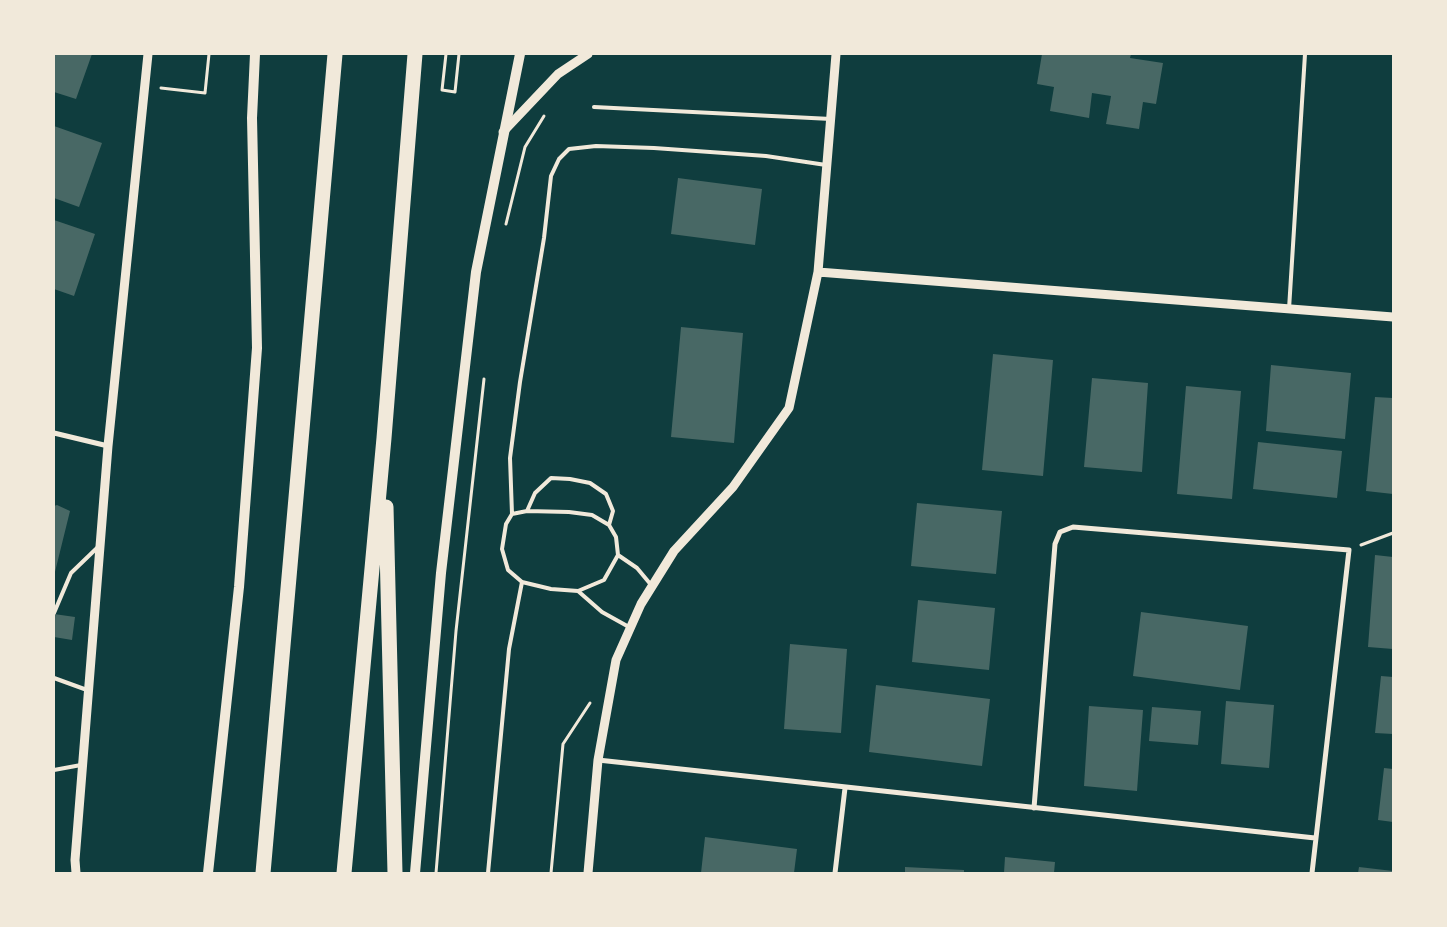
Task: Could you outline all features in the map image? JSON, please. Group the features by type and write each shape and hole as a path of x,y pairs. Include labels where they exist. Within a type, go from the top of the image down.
{"highway":[{"path":"263,873 335,54"},
{"path":"344,873 384,438 415,54"},
{"path":"384,438 395,873"}],"main road":[{"path":"208,873 239,587 257,348 252,118 255,54"},
{"path":"415,873 441,573 476,272 520,54"}],"street":[{"path":"76,873 75,860 82,764 108,446 148,54"},
{"path":"503,132 558,74 588,54"},
{"path":"588,873 598,760 616,660 652,586 674,551 733,487 789,408 818,272 836,54"},
{"path":"818,272 1393,317"},
{"path":"54,433 108,446"},
{"path":"1034,808 1055,544 1060,532 1073,527 1349,550 1312,873"},
{"path":"598,760 1315,838"},
{"path":"835,873 845,788"},
{"path":"70,873 75,860"}],"lane":[{"path":"1289,309 1305,54"},
{"path":"594,107 831,118"},
{"path":"512,514 527,511 569,512 592,515 609,525 616,537 618,555 604,580 578,591 550,589 522,582 508,570 502,549 506,524 512,514 510,458 520,382 544,238 551,176 558,159 569,149 596,146 766,156 826,166"},
{"path":"527,511 535,493 551,478 570,479 590,483 606,494 613,511 609,525"},
{"path":"54,613 71,573 100,545"},
{"path":"618,555 637,568 652,586"},
{"path":"488,873 509,649 522,582"},
{"path":"578,591 602,612 630,628"},
{"path":"54,678 89,690"},
{"path":"54,770 82,764"}],"path":[{"path":"145,86 205,94 209,54"},
{"path":"446,54 442,90 455,92 459,54"},
{"path":"504,233 525,147 546,114"},
{"path":"436,873 456,631 484,374"},
{"path":"1349,550 1393,534"},
{"path":"550,873 563,744 594,697"}],"building":[{"path":"54,54 92,54 76,99 54,92"},
{"path":"1042,54 1131,54 1130,58 1163,63 1156,104 1143,102 1139,129 1106,124 1111,96 1092,93 1089,118 1050,111 1054,87 1037,84"},
{"path":"54,126 102,143 79,207 54,198"},
{"path":"678,178 762,189 755,245 671,234"},
{"path":"54,220 95,234 74,296 54,289"},
{"path":"681,327 743,333 734,443 671,437"},
{"path":"993,354 1053,360 1043,476 982,470"},
{"path":"1271,365 1351,373 1345,439 1266,431"},
{"path":"1092,378 1148,383 1142,472 1084,467"},
{"path":"1186,386 1241,391 1232,499 1177,494"},
{"path":"1375,397 1393,398 1393,494 1366,491"},
{"path":"1258,442 1342,451 1337,498 1253,489"},
{"path":"917,503 1002,511 996,574 911,566"},
{"path":"57,505 70,511 54,576 54,506"},
{"path":"1375,555 1393,557 1393,649 1368,647"},
{"path":"918,600 995,608 989,670 912,662"},
{"path":"1141,612 1248,626 1240,690 1133,676"},
{"path":"54,614 75,617 72,640 54,637"},
{"path":"790,644 847,649 841,733 784,729"},
{"path":"1381,676 1393,677 1393,734 1375,733"},
{"path":"876,685 990,699 982,766 869,752"},
{"path":"1226,701 1274,705 1269,768 1221,764"},
{"path":"1089,706 1143,710 1137,791 1084,786"},
{"path":"1152,707 1201,711 1198,745 1149,741"},
{"path":"1384,768 1393,769 1393,822 1378,820"},
{"path":"705,837 797,849 794,873 701,873"},
{"path":"1005,857 1055,862 1054,873 1004,873"},
{"path":"905,867 964,870 964,873 905,873"},
{"path":"1359,867 1393,871 1393,873 1358,873"}]}
